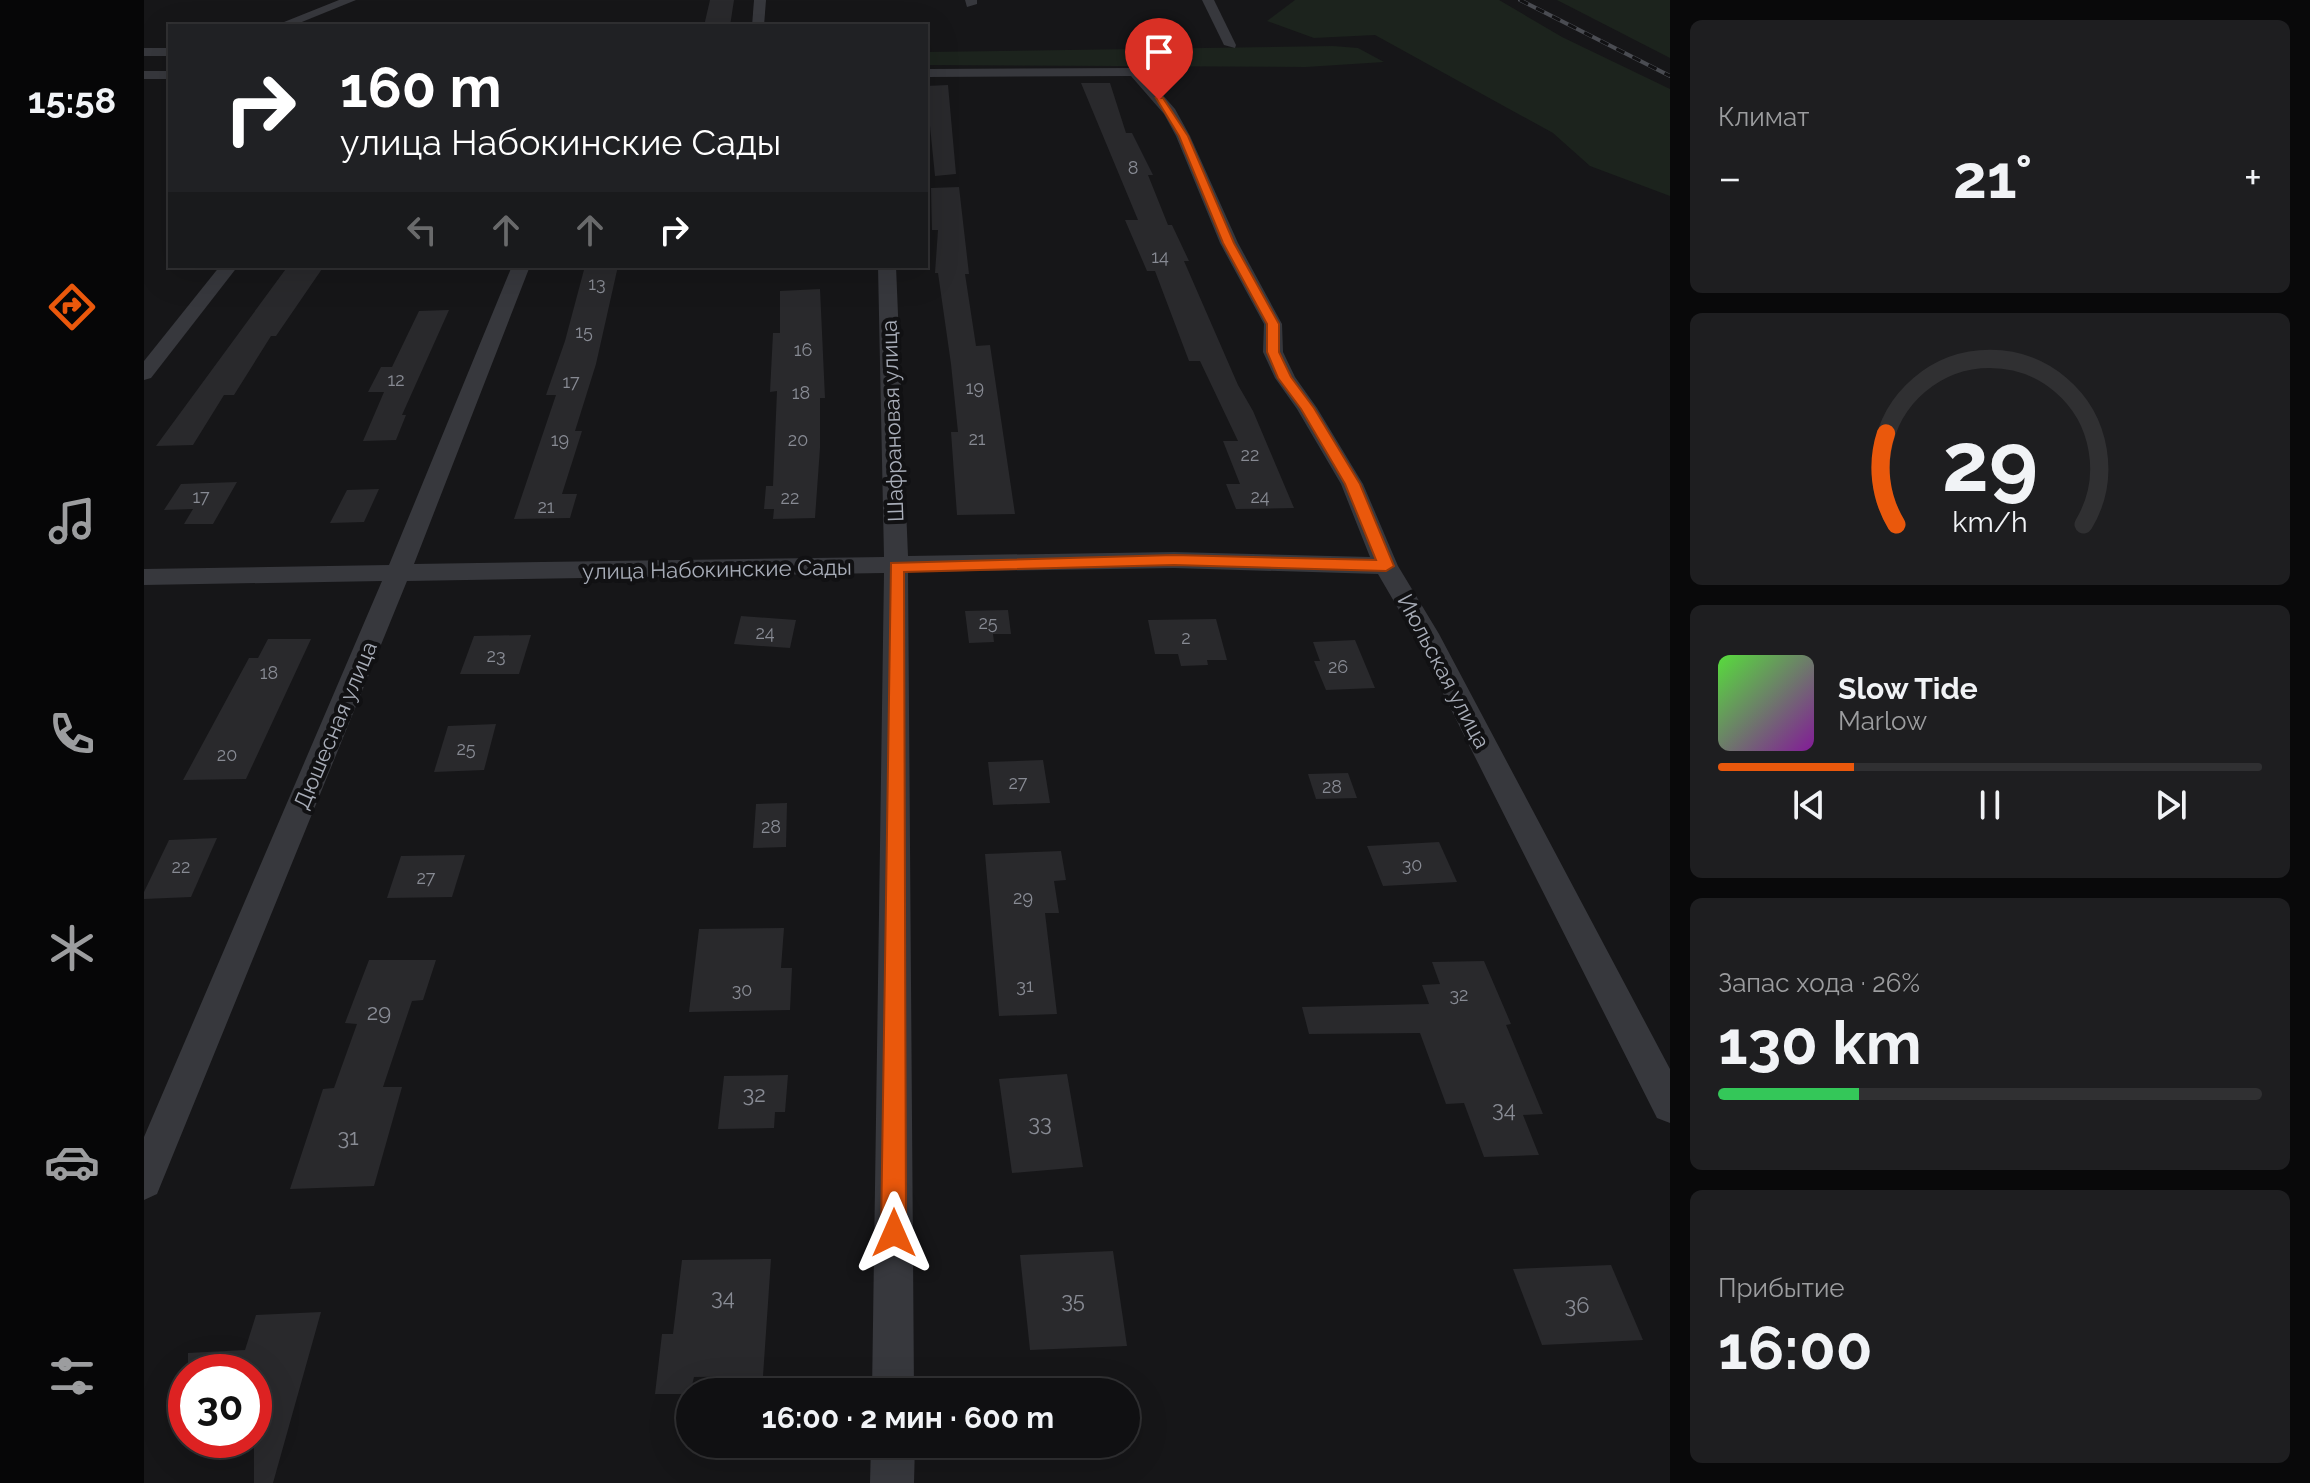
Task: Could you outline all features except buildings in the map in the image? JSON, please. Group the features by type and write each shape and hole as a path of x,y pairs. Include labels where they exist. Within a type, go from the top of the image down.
{"street":[{"path":"285,24 350,0"},
{"path":"758,24 760,0"},
{"path":"1208,0 1230,45"},
{"path":"144,52 168,52"},
{"name":"Июльская улица","path":"928,73 1135,72 1170,112 1229,243 1273,324 1273,352 1285,378 1307,408 1352,484 1386,566 1426,634 1670,1105"},
{"path":"144,75 168,75"},
{"path":"144,374 227,268"},
{"name":"Дюшесная улица","path":"144,1181 398,573 520,268"},
{"name":"Шафрановая улица","path":"887,268 896,566 893,1378"},
{"name":"улица Набокинские Сады","path":"144,577 1174,560 1386,566"},
{"path":"892,1483 893,1458"}],"shaded area":[{"path":"1295,0 1499,0 1562,37 1670,89 1670,196 1590,166 1553,133 1375,35 1314,38 1267,21"},
{"path":"1557,0 1670,0 1670,58"},
{"path":"1333,46 1358,48 1384,62 1306,67 928,65 928,52"}],"railway":[{"path":"1520,0 1670,76"}],"route":[{"path":"894,1233 896,566 1174,560 1386,566 1352,484 1307,408 1285,378 1273,352 1273,324 1229,243 1183,136 1170,112 1159,100"}]}
